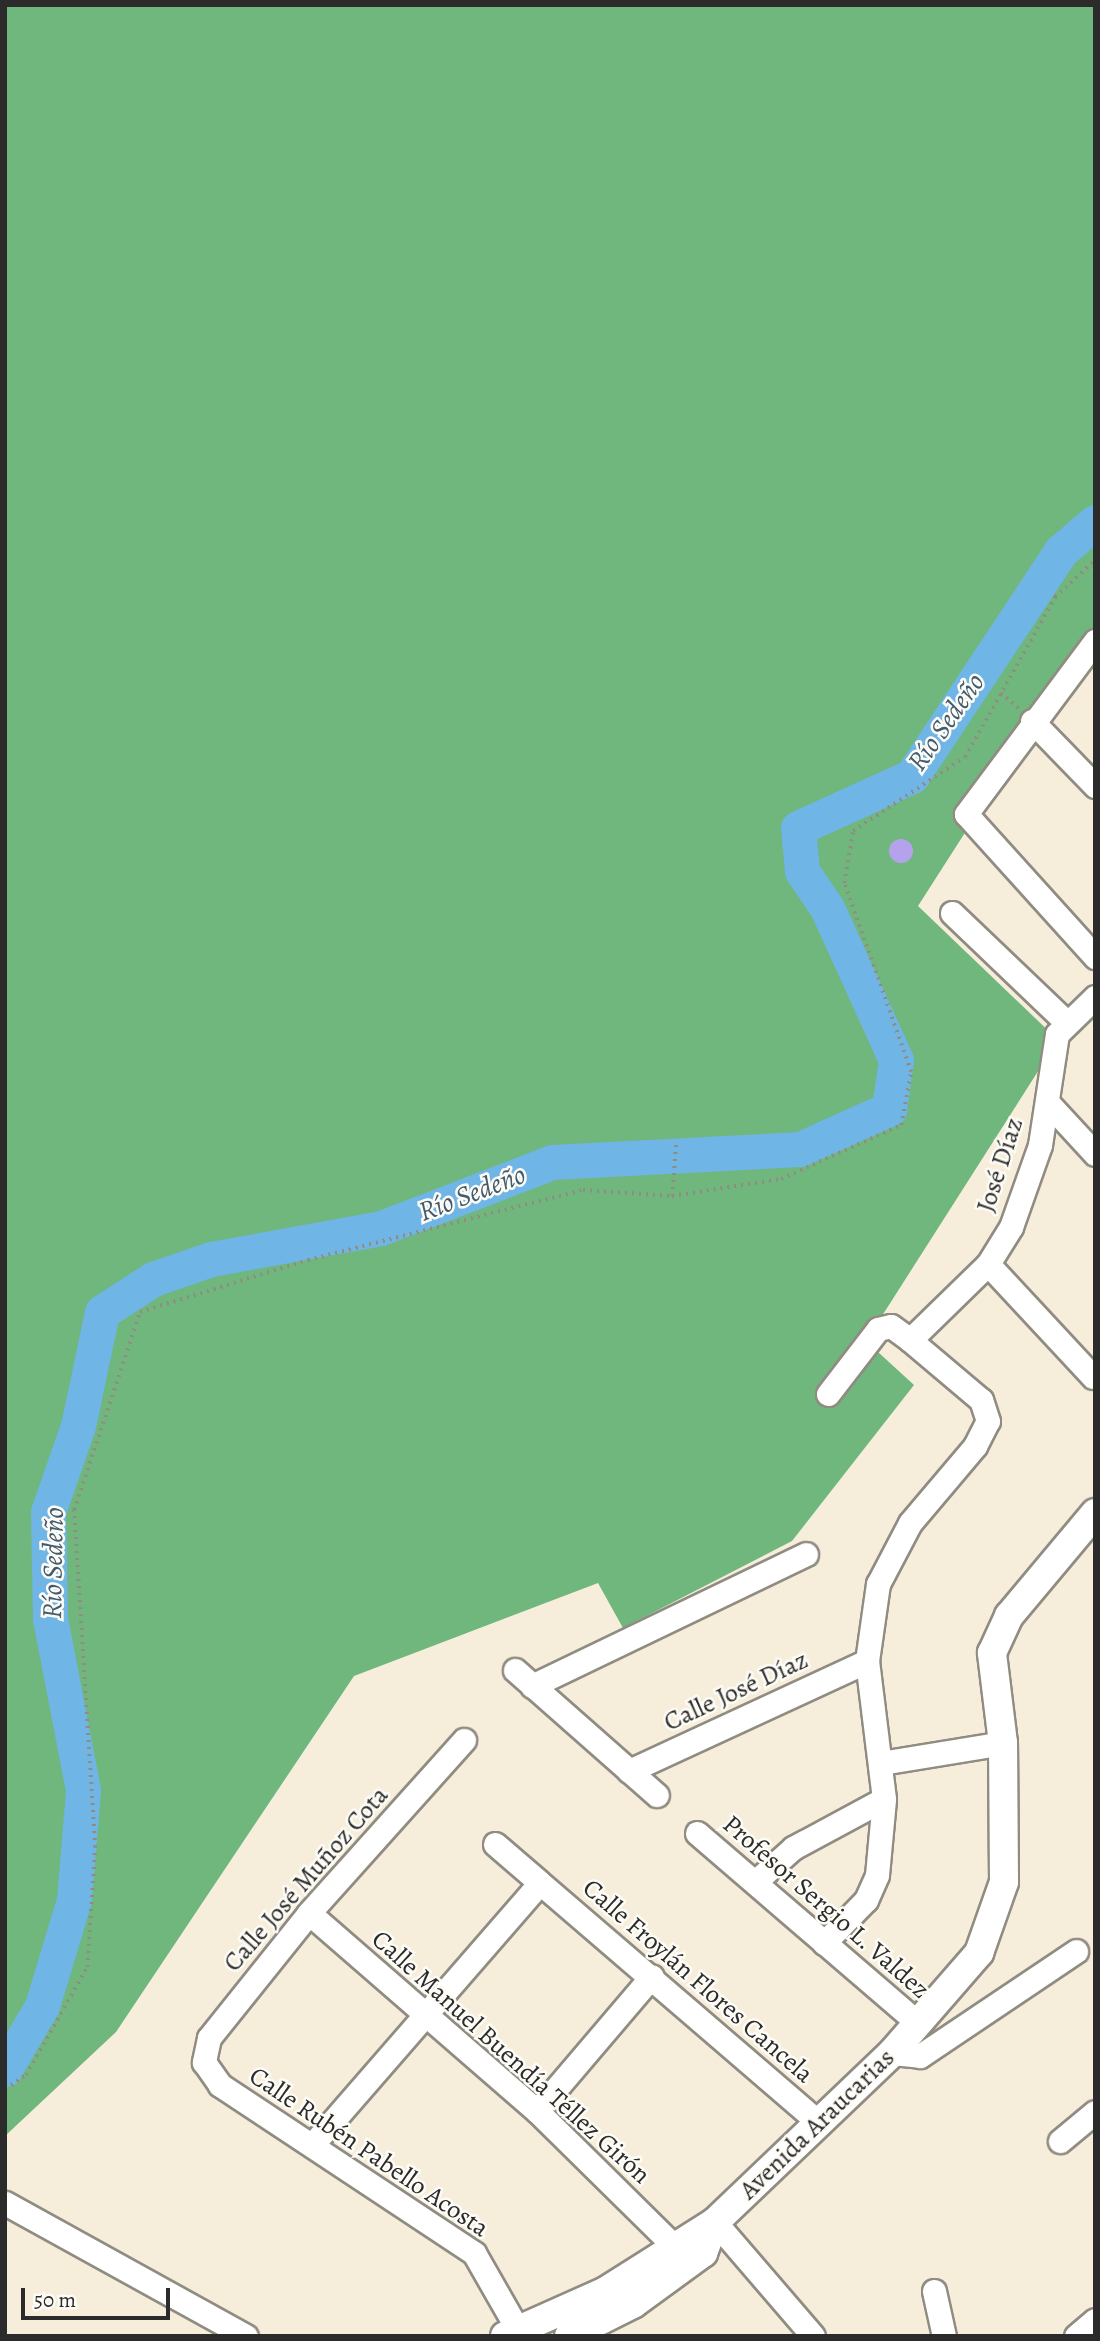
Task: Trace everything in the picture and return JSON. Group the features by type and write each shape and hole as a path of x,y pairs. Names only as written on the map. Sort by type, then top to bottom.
{"street":[{"path":"1095,640 965,814 1095,957"},
{"path":"1032,721 1095,786"},
{"path":"952,913 1066,1022"},
{"name":"José Díaz","path":"910,1340 988,1264 1021,1203 1048,1103 1054,1048 1066,1022 1095,997"},
{"path":"1048,1103 1095,1154"},
{"path":"988,1264 1093,1377"},
{"path":"824,1942 873,1889 884,1799 867,1661 878,1584 892,1552 988,1421 981,1400 891,1325 878,1329 828,1394"},
{"name":"Avenida Araucarias","path":"569,2336 610,2303 673,2245 715,2222 892,2053 979,1953 995,1918 1003,1882 1003,1743 993,1678 997,1635 1095,1513"},
{"path":"532,1686 806,1554"},
{"name":"Calle José Díaz","path":"629,1771 867,1661"},
{"path":"515,1670 657,1795"},
{"name":"Calle José Muñoz Cota","path":"204,2062 209,2038 309,1913 464,1740"},
{"path":"881,1763 1003,1743"},
{"path":"755,1882 793,1848 884,1799"},
{"name":"Profesor Sergio L. Valdez","path":"698,1833 919,2024"},
{"name":"Calle Froylán Flores Cancela","path":"495,1844 652,1976 819,2123"},
{"path":"312,2145 422,2011 540,1883"},
{"name":"Calle Manuel Buendía Téllez Girón","path":"309,1913 537,2111 673,2245"},
{"path":"892,2053 920,2056 1076,1951"},
{"path":"537,2111 652,1976"},
{"name":"Calle Rubén Pabello Acosta","path":"204,2062 220,2085 474,2253 512,2333"},
{"path":"1060,2141 1095,2112"},
{"path":"5,2203 246,2336"},
{"path":"715,2222 813,2336"},
{"name":"Avenida Araucarias","path":"512,2333 610,2303 703,2253 715,2222"},
{"path":"934,2291 944,2336"},
{"path":"1076,2336 1095,2320"}],"path":[{"path":"5,2089 26,2075 87,1967 95,1847 74,1510 140,1312 308,1260 583,1190 672,1196 781,1179 901,1125 911,1072 844,883 853,831 965,757 1055,597 1095,560"},
{"path":"672,1196 676,1143"}],"green space":[{"path":"5,5 1095,5 1095,630 918,906 1058,1040 866,1341 914,1385 792,1541 623,1628 598,1583 354,1676 116,2032 5,2136"}],"building":[{"path":"901,839 912,846 913,851 906,862 901,863 890,856 889,851 896,840"}],"waterway":[{"name":"Río Sedeño","path":"5,2069 42,2006 74,1900 83,1790 50,1619 48,1512 78,1426 102,1312 153,1279 211,1259 381,1228 552,1162 800,1149 889,1109 896,1060 827,908 802,871 798,828 912,776 1061,551 1095,522"}]}
